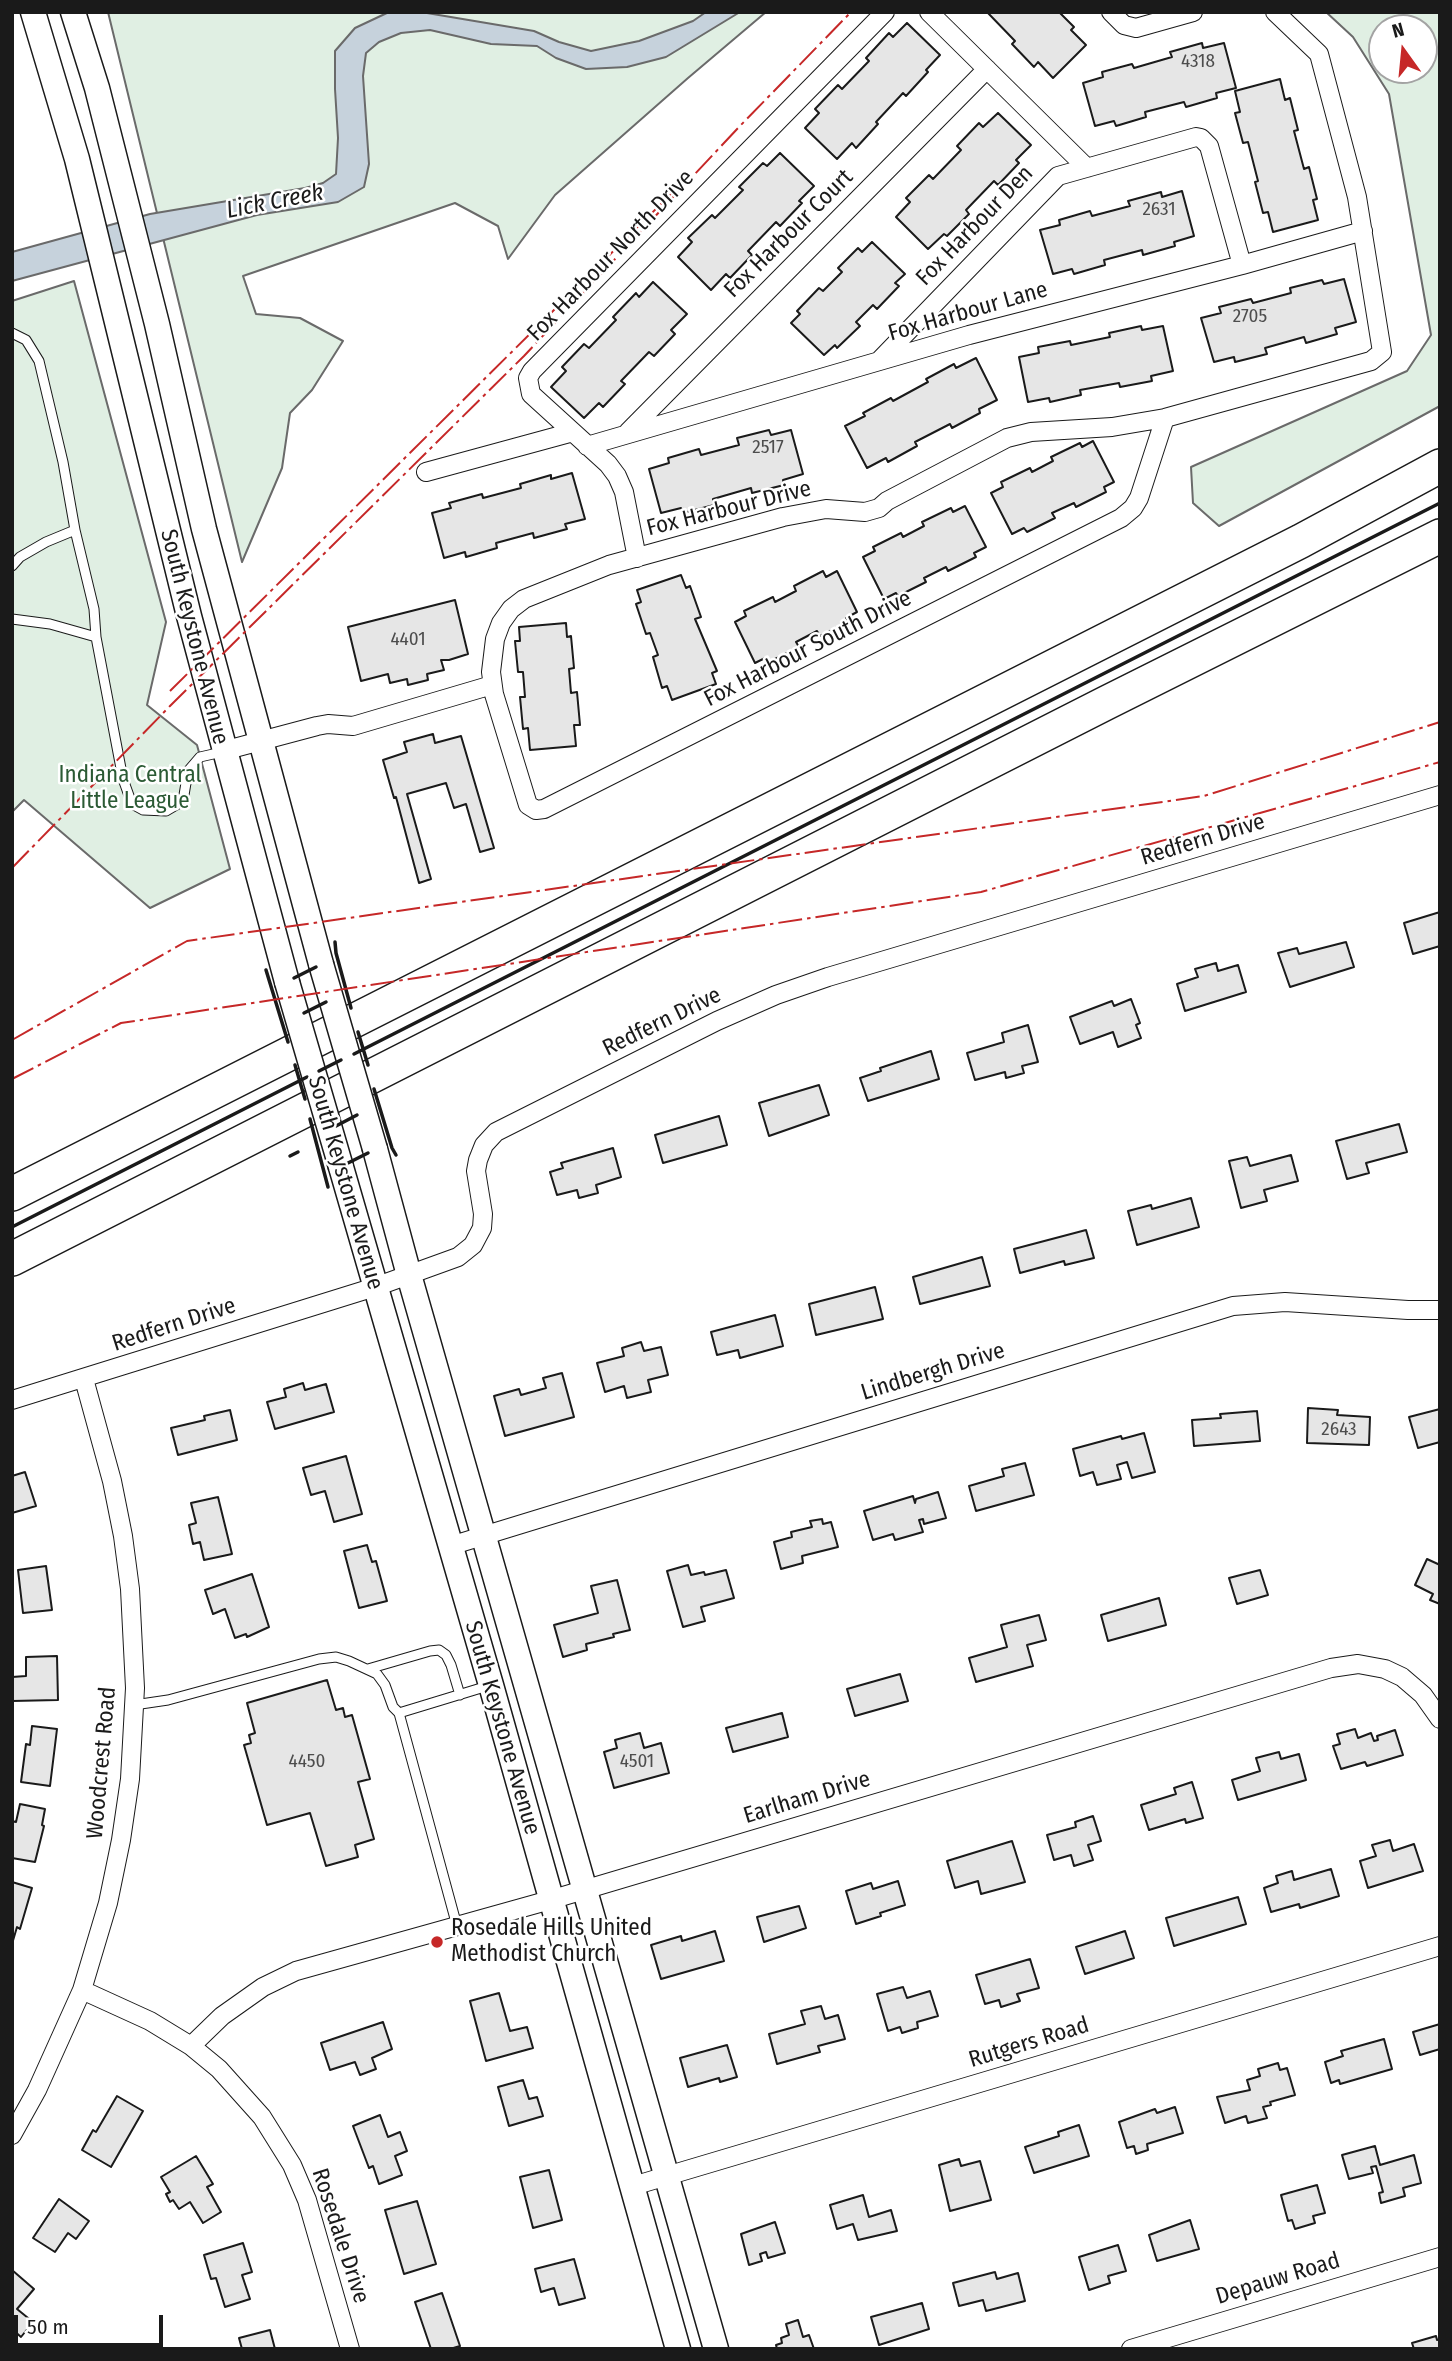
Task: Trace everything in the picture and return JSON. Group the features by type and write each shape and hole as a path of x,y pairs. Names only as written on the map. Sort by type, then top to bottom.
{"highway":[{"path":"12,1195 1301,541 1440,466"},
{"path":"12,1259 1440,536"}],"main road":[{"name":"South Keystone Avenue","path":"33,12 77,159 167,533 223,751 678,2349"},
{"name":"South Keystone Avenue","path":"73,12 83,38 114,150 204,529 321,964 716,2349"}],"street":[{"name":"Fox Harbour North Drive","path":"637,558 621,483 608,464 531,394 528,381 532,371 885,12"},
{"path":"929,12 1087,168"},
{"path":"1111,12 1124,24 1136,28 1193,12"},
{"path":"1275,12 1319,54 1357,197 1363,230"},
{"name":"Fox Harbour Court","path":"625,434 987,69"},
{"name":"Fox Harbour Den","path":"876,363 1058,176 1087,168 1201,138 1209,146 1242,265"},
{"name":"Fox Harbour Lane","path":"587,446 969,335 1242,265 1363,230"},
{"name":"Fox Harbour Drive","path":"492,685 491,660 496,634 511,609 524,599 609,565 783,517 826,509 865,512 879,508 887,501 1007,438 1031,432 1112,427 1165,418 1371,361 1382,352 1363,230"},
{"name":"Fox Harbour South Drive","path":"492,685 526,800 536,810 544,809 1121,518 1133,508 1139,498 1165,418"},
{"path":"426,472 573,432"},
{"path":"223,751 317,726 353,726 492,685"},
{"name":"Redfern Drive","path":"12,1400 375,1287 458,1257 473,1245 482,1228 483,1214 476,1171 484,1145 496,1132 717,1020 776,995 828,977 1440,795"},
{"name":"Lindbergh Drive","path":"450,1546 1233,1307 1285,1302 1440,1310"},
{"name":"Woodcrest Road","path":"12,2135 37,2090 82,1990 108,1903 121,1840 131,1767 134,1652 130,1589 112,1481 84,1379"},
{"name":"Earlham Drive","path":"191,2046 222,2016 253,1994 296,1971 550,1900 1331,1668 1358,1664 1402,1677 1423,1695 1440,1719"},
{"name":"Rutgers Road","path":"633,2186 1440,1946"},
{"name":"Rosedale Drive","path":"82,1990 150,2021 191,2046 219,2069 272,2133 292,2165 307,2200 350,2349"},
{"name":"Depauw Road","path":"1131,2349 1440,2257"}],"lane":[{"path":"12,333 26,340 39,361 94,609 96,637 123,779 132,804 143,810 166,811 183,801 188,772 200,757 223,751"},
{"path":"12,566 20,557 46,542 75,530"},
{"path":"12,619 50,624 96,637"},
{"path":"368,1669 439,1650 451,1665 460,1695"},
{"path":"134,1705 168,1700 319,1659 336,1657 377,1674 385,1685 393,1707 399,1713 457,1926"},
{"path":"399,1713 491,1685"}],"green space":[{"path":"108,12 766,12 555,195 508,259 498,226 455,203 243,276 256,314 300,318 343,341 312,390 290,413 282,468 242,562"},
{"path":"1326,12 1440,12 1440,406 1219,526 1193,503 1191,467 1407,371 1431,335 1389,94 1383,84 1438,84 1438,14 1368,14 1368,61 1353,37"},
{"name":"Indiana Central Little League","path":"74,281 166,622 147,705 197,745 230,869 150,908 24,800 12,812 12,301"}],"water":[{"name":"Lick Creek","path":"389,12 421,12 534,31 559,42 591,51 639,41 693,21 706,12 740,12 666,57 627,67 586,69 556,58 537,46 491,44 430,30 401,33 379,42 366,53 363,76 369,164 364,187 338,202 257,215 12,281 12,252 150,214 305,188 323,183 336,174 338,138 335,51 355,28"}],"building":[{"path":"987,12 1059,12 1074,27 1071,30 1086,45 1053,78 1038,62 1034,67 1012,44 1015,41"},
{"path":"907,23 940,55 906,96 903,93 876,122 878,124 856,148 852,143 837,159 805,128 819,113 815,109 838,85 842,89 869,61 866,58 889,33 893,37"},
{"path":"1202,43 1203,48 1224,43 1236,88 1216,93 1217,98 1186,107 1184,102 1145,112 1146,117 1116,126 1114,121 1095,126 1083,83 1103,77 1102,72 1132,64 1134,68 1172,57 1170,52"},
{"path":"1280,79 1285,100 1290,98 1298,130 1294,131 1304,169 1309,167 1317,199 1313,200 1318,220 1273,232 1268,212 1263,213 1248,142 1243,143 1235,113 1240,112 1235,91"},
{"path":"998,113 1031,145 1016,160 1019,163 998,185 994,181 966,210 969,214 947,236 944,234 928,249 896,217 910,202 906,198 929,175 933,179 961,150 957,146 979,123 983,127"},
{"path":"780,153 814,186 780,226 776,222 748,251 752,255 730,278 726,274 711,290 678,257 692,242 688,238 712,215 715,218 743,190 739,187 763,163 767,166"},
{"path":"1182,191 1194,236 1174,242 1175,246 1143,255 1142,250 1104,260 1105,265 1074,274 1072,269 1053,274 1040,230 1060,225 1059,220 1090,211 1092,216 1130,206 1128,201 1161,192 1162,197"},
{"path":"872,242 905,274 895,283 899,286 877,309 873,305 856,322 860,326 837,348 835,345 824,355 791,323 800,314 797,311 819,288 823,291 842,272 838,268 858,248 862,252"},
{"path":"1344,279 1356,322 1335,328 1337,334 1306,343 1304,337 1265,348 1267,354 1235,362 1234,357 1214,362 1201,318 1221,313 1219,307 1251,299 1253,303 1291,293 1290,288 1322,280 1324,284"},
{"path":"653,282 687,314 671,330 675,334 654,356 649,352 621,381 625,384 603,407 599,403 584,418 551,387 566,371 562,367 584,344 589,348 616,320 613,317 636,293 639,297"},
{"path":"1141,326 1142,330 1163,326 1173,371 1151,376 1152,381 1120,387 1119,383 1080,390 1081,395 1050,402 1049,398 1028,402 1019,357 1039,353 1038,347 1070,341 1071,345 1110,337 1109,333"},
{"path":"976,358 997,400 952,428 950,424 915,442 917,446 888,462 886,458 867,468 845,426 891,398 893,401 928,382 926,379 954,364 956,368"},
{"path":"769,430 771,435 791,430 803,474 783,480 784,485 752,493 751,488 713,499 714,505 683,513 681,508 661,513 649,469 669,463 668,458 699,449 701,455 739,445 737,438"},
{"path":"1093,441 1114,482 1104,487 1106,492 1076,507 1074,503 1052,513 1055,518 1027,532 1024,528 1012,534 991,493 1003,487 1001,482 1030,468 1032,472 1053,461 1051,457 1080,443 1082,447"},
{"path":"572,473 585,519 565,524 567,529 534,538 533,533 496,543 497,548 466,557 465,552 444,558 432,513 451,508 449,503 482,494 483,498 521,488 520,484 551,475 551,479"},
{"path":"965,506 986,547 974,553 976,557 948,571 946,567 924,578 926,582 898,596 896,593 884,599 863,557 875,551 873,547 901,533 903,537 924,526 922,522 951,508 953,512"},
{"path":"823,571 826,577 837,571 857,612 846,618 848,622 820,636 817,631 796,642 799,647 769,662 767,657 755,663 735,622 746,616 744,611 773,597 775,602 796,591 794,586"},
{"path":"681,575 686,588 690,586 701,617 695,619 717,671 712,673 716,684 672,700 667,686 662,688 653,657 658,655 650,633 646,634 636,604 641,602 637,590"},
{"path":"455,600 468,654 441,660 444,670 427,674 428,680 408,685 407,679 390,683 388,674 361,681 348,627"},
{"path":"566,623 567,637 571,636 574,668 569,669 571,693 577,692 580,725 574,725 576,746 530,750 528,728 523,729 520,697 525,697 523,672 518,672 515,641 520,641 519,627"},
{"path":"433,734 435,743 461,736 494,848 480,852 466,804 454,808 446,783 407,794 431,879 419,883 383,760 407,752 404,742"},
{"path":"1440,912 1440,946 1413,954 1404,923"},
{"path":"1346,942 1354,967 1290,987 1278,953 1297,948 1299,954"},
{"path":"1216,963 1218,971 1238,965 1246,992 1185,1011 1177,984 1198,977 1195,969"},
{"path":"1131,999 1140,1023 1136,1025 1141,1038 1118,1047 1113,1032 1080,1044 1070,1017 1112,1001 1114,1006"},
{"path":"1028,1025 1038,1062 1022,1066 1024,1073 1006,1078 1005,1072 975,1080 967,1053 1004,1042 1002,1033"},
{"path":"931,1051 939,1079 868,1101 860,1078 881,1071 880,1068"},
{"path":"819,1085 829,1115 769,1136 759,1103"},
{"path":"719,1116 727,1145 663,1163 655,1135"},
{"path":"1399,1124 1407,1152 1366,1163 1369,1173 1347,1179 1336,1141"},
{"path":"613,1148 621,1177 596,1185 598,1193 579,1198 577,1190 557,1195 550,1172 563,1168 561,1163"},
{"path":"1291,1155 1298,1181 1264,1190 1267,1201 1241,1208 1229,1161 1247,1157 1250,1166"},
{"path":"1191,1198 1199,1227 1137,1245 1128,1211 1151,1205 1152,1209"},
{"path":"1086,1230 1094,1258 1065,1265 1064,1261 1020,1273 1014,1249"},
{"path":"982,1257 990,1286 920,1304 913,1277"},
{"path":"875,1287 883,1319 816,1335 809,1304"},
{"path":"775,1315 783,1346 740,1358 738,1350 717,1355 711,1332"},
{"path":"641,1342 644,1351 661,1347 668,1375 648,1380 651,1392 627,1398 624,1386 605,1392 597,1363 624,1356 622,1348"},
{"path":"562,1373 574,1417 505,1436 494,1396 519,1389 521,1395 546,1388 543,1378"},
{"path":"303,1383 305,1390 326,1384 334,1412 275,1429 267,1402 286,1397 284,1389"},
{"path":"1308,1408 1338,1410 1337,1415 1370,1417 1369,1445 1307,1443"},
{"path":"1440,1409 1440,1442 1418,1448 1409,1417"},
{"path":"230,1410 237,1440 178,1455 171,1428 205,1420 204,1416"},
{"path":"1257,1411 1260,1441 1194,1446 1192,1420 1221,1418 1220,1414"},
{"path":"1144,1433 1155,1472 1132,1478 1127,1462 1117,1465 1121,1479 1097,1485 1093,1472 1080,1476 1073,1449 1121,1436 1122,1439"},
{"path":"346,1456 362,1514 334,1522 325,1491 311,1495 303,1468"},
{"path":"1025,1463 1034,1495 976,1511 969,1486 1004,1476 1002,1469"},
{"path":"25,1472 36,1506 12,1513 12,1476"},
{"path":"938,1492 946,1518 924,1524 923,1519 919,1520 923,1532 895,1540 893,1534 873,1540 864,1511 913,1496 915,1503 916,1499"},
{"path":"218,1497 232,1554 204,1560 200,1542 193,1544 189,1525 196,1523 191,1503"},
{"path":"822,1519 823,1524 831,1522 838,1547 802,1556 803,1563 781,1569 774,1542 792,1537 791,1532 812,1527 810,1521"},
{"path":"367,1545 372,1562 376,1561 387,1601 359,1608 344,1551"},
{"path":"1427,1559 1440,1565 1440,1604 1430,1600 1433,1594 1415,1585"},
{"path":"688,1565 691,1575 726,1570 734,1598 701,1607 705,1621 683,1627 667,1571"},
{"path":"46,1566 52,1610 23,1613 18,1570"},
{"path":"1260,1570 1268,1595 1237,1604 1229,1578"},
{"path":"252,1574 269,1627 247,1637 246,1634 235,1638 225,1609 213,1614 205,1590"},
{"path":"617,1580 630,1630 586,1644 587,1650 563,1657 554,1625 598,1613 591,1586"},
{"path":"1159,1598 1166,1625 1108,1641 1101,1615"},
{"path":"1039,1615 1046,1640 1027,1645 1033,1666 976,1682 969,1658 1007,1647 1001,1625"},
{"path":"57,1656 58,1700 12,1701 12,1677 26,1676 26,1657"},
{"path":"900,1674 908,1701 855,1716 847,1689"},
{"path":"327,1680 336,1710 343,1708 345,1717 352,1715 370,1779 358,1782 374,1839 355,1845 358,1857 326,1866 310,1813 267,1825 244,1745 251,1743 249,1735 255,1733 247,1703"},
{"path":"782,1713 788,1737 733,1752 726,1728"},
{"path":"32,1726 57,1729 50,1786 21,1782 26,1744 30,1745"},
{"path":"1355,1729 1358,1738 1371,1733 1374,1741 1378,1740 1377,1736 1395,1730 1403,1755 1367,1766 1365,1762 1341,1769 1333,1746 1340,1744 1337,1734"},
{"path":"640,1733 644,1748 661,1743 669,1773 614,1788 604,1752 617,1748 615,1740"},
{"path":"1279,1752 1281,1759 1299,1754 1306,1780 1238,1800 1232,1780 1260,1771 1256,1758"},
{"path":"1192,1782 1203,1818 1186,1823 1185,1819 1149,1830 1141,1805 1176,1794 1174,1788"},
{"path":"20,1804 45,1809 44,1826 35,1862 12,1858 12,1821 16,1822"},
{"path":"1093,1816 1101,1841 1088,1845 1093,1860 1074,1866 1071,1855 1054,1860 1047,1835 1076,1827 1075,1822"},
{"path":"1390,1840 1393,1851 1414,1844 1423,1871 1368,1888 1360,1861 1376,1856 1372,1845"},
{"path":"1012,1841 1025,1882 981,1894 978,1881 955,1888 947,1861"},
{"path":"1331,1869 1339,1896 1300,1908 1299,1904 1271,1912 1264,1888 1278,1883 1276,1876 1292,1871 1294,1880"},
{"path":"898,1881 905,1905 856,1924 846,1891 871,1883 873,1889"},
{"path":"12,1882 32,1888 20,1929 17,1927 12,1944"},
{"path":"1238,1897 1246,1924 1174,1946 1166,1918"},
{"path":"799,1906 806,1928 764,1942 757,1917"},
{"path":"715,1931 724,1961 661,1979 651,1945 681,1936 682,1941"},
{"path":"1125,1931 1134,1958 1085,1974 1076,1947"},
{"path":"1030,1959 1039,1988 1017,1994 1020,2001 1001,2007 999,2000 985,2004 976,1975"},
{"path":"903,1987 907,1998 930,1991 938,2016 917,2022 918,2028 902,2033 900,2027 888,2031 877,1994"},
{"path":"499,1993 510,2031 527,2027 533,2048 486,2061 470,2001"},
{"path":"821,2006 825,2019 838,2015 845,2039 818,2046 820,2052 777,2064 769,2034 805,2024 801,2011"},
{"path":"383,2022 392,2049 372,2058 376,2069 360,2075 355,2062 330,2070 321,2043"},
{"path":"1440,2024 1440,2049 1420,2055 1413,2032"},
{"path":"1384,2039 1392,2069 1340,2084 1339,2080 1331,2083 1325,2062 1343,2056 1341,2051"},
{"path":"727,2045 737,2077 720,2082 719,2078 688,2087 680,2058"},
{"path":"1278,2063 1280,2070 1287,2068 1295,2095 1270,2102 1271,2105 1263,2107 1267,2118 1248,2123 1246,2116 1225,2123 1217,2097 1250,2090 1247,2080 1260,2076 1258,2069"},
{"path":"523,2080 529,2099 537,2097 543,2116 509,2126 498,2087"},
{"path":"117,2096 143,2111 111,2167 82,2150"},
{"path":"1175,2107 1183,2133 1147,2144 1148,2150 1136,2154 1134,2146 1127,2148 1119,2122 1155,2109 1157,2113"},
{"path":"380,2115 388,2137 400,2132 407,2151 395,2156 402,2175 379,2184 373,2166 369,2168 353,2126"},
{"path":"1079,2125 1089,2156 1034,2173 1025,2147 1059,2136 1058,2132"},
{"path":"1375,2146 1380,2165 1414,2155 1421,2183 1403,2188 1405,2196 1381,2203 1379,2193 1383,2192 1376,2166 1371,2167 1373,2173 1349,2179 1342,2155"},
{"path":"196,2156 213,2184 207,2187 221,2212 203,2223 190,2202 179,2209 173,2200 170,2202 166,2194 170,2192 161,2177"},
{"path":"959,2159 961,2166 980,2161 991,2200 950,2211 939,2165"},
{"path":"549,2170 562,2220 533,2228 520,2177"},
{"path":"1317,2185 1325,2213 1313,2216 1315,2223 1295,2229 1292,2220 1288,2221 1281,2195"},
{"path":"863,2195 869,2217 891,2210 897,2231 858,2240 853,2224 837,2229 830,2205"},
{"path":"59,2199 89,2221 76,2239 68,2233 55,2252 33,2238"},
{"path":"417,2201 436,2264 404,2274 385,2210"},
{"path":"1190,2220 1199,2249 1157,2261 1149,2235"},
{"path":"775,2222 785,2253 768,2258 766,2252 760,2254 762,2261 749,2265 741,2234"},
{"path":"243,2243 252,2272 242,2275 250,2299 225,2307 216,2278 211,2279 204,2255"},
{"path":"1118,2245 1126,2271 1108,2276 1110,2283 1089,2290 1079,2257"},
{"path":"574,2259 585,2298 559,2305 554,2288 541,2292 535,2269"},
{"path":"12,2270 34,2289 17,2309 33,2322 21,2337 12,2329"},
{"path":"995,2272 997,2279 1018,2273 1025,2301 986,2311 983,2300 959,2306 953,2283"},
{"path":"442,2293 460,2346 431,2349 415,2302"},
{"path":"922,2303 929,2329 879,2345 871,2317"},
{"path":"798,2320 803,2337 809,2335 814,2349 777,2349 776,2345 782,2343 781,2338 789,2335 786,2324"},
{"path":"270,2330 275,2349 242,2349 239,2338"},
{"path":"1436,2336 1437,2340 1440,2339 1440,2349 1414,2349 1412,2343"}],"wall":[{"path":"354,1054 1440,503"},
{"path":"335,942 351,1008"},
{"path":"294,978 316,967"},
{"path":"266,970 288,1042"},
{"path":"304,1013 326,1002"},
{"path":"358,1032 368,1065"},
{"path":"319,1071 341,1060"},
{"path":"295,1065 305,1099"},
{"path":"12,1227 307,1077"},
{"path":"374,1089 396,1155"},
{"path":"336,1126 357,1115"},
{"path":"310,1119 328,1187"},
{"path":"290,1156 298,1152"},
{"path":"346,1164 368,1153"}],"power":[{"path":"12,868 170,706 524,356 851,12"},
{"path":"170,691 680,185"},
{"path":"12,1040 187,941 1204,796 1440,722"},
{"path":"12,1079 121,1023 981,892 1440,762"}],"place":[{"name":"Rosedale Hills United Methodist Church","path":"437,1942"}]}
